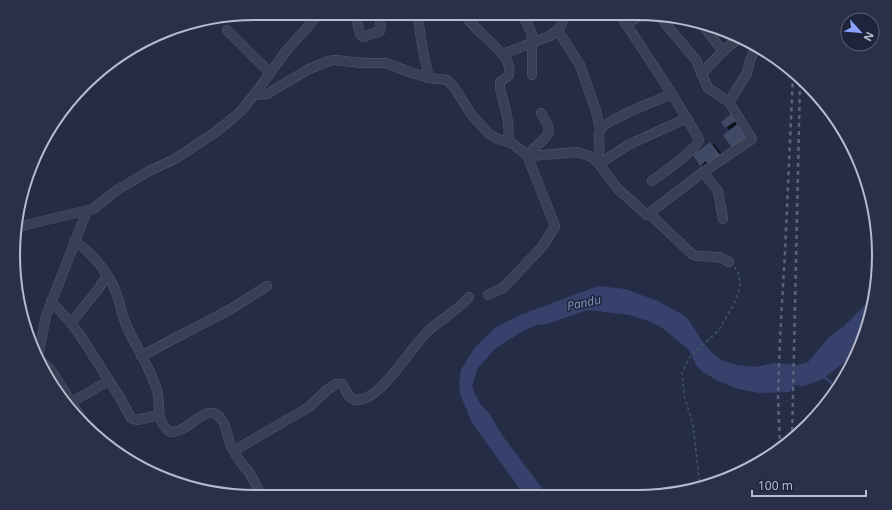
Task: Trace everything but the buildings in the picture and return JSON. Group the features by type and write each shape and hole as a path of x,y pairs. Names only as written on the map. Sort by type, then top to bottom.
{"street":[{"path":"22,226 87,211 98,206 108,196 129,182 174,159 217,131 234,118 254,95 287,50 314,20"},
{"path":"356,20 360,34 363,37 380,31 381,25 379,20"},
{"path":"418,20 429,78"},
{"path":"469,20 479,32 503,54 506,59 509,73 508,76 502,80 500,88 509,122 510,131 508,142"},
{"path":"526,20 531,31 532,75"},
{"path":"503,54 550,36 558,31 563,20"},
{"path":"623,20 672,94 699,140 698,144 687,154 652,181"},
{"path":"626,24 633,20"},
{"path":"647,215 703,172 752,139 729,102 710,90 706,85 696,60 664,22"},
{"path":"227,30 270,73"},
{"path":"706,30 723,51"},
{"path":"558,31 580,65 596,111 600,129 600,149 597,162"},
{"path":"701,74 723,51 735,41"},
{"path":"729,102 747,74 754,51"},
{"path":"254,95 267,94 290,78 309,69 335,60 362,63 386,63 412,73 429,78 442,78 450,82 471,114 484,129 498,139 516,146 527,155 555,226 542,247 503,288 488,295"},
{"path":"600,129 618,118 672,94"},
{"path":"527,155 545,138 549,132 548,126 541,113"},
{"path":"597,162 628,145 687,118"},
{"path":"527,155 536,156 577,152 584,153 597,162 618,189 647,215 652,216 692,254 697,256 719,257 729,262"},
{"path":"703,172 718,191 723,219"},
{"path":"40,348 46,316 87,211"},
{"path":"74,241 84,248 113,284 126,325 157,392 160,420 165,428 170,432 180,431 208,412 215,413 225,426 231,447 249,472 259,490"},
{"path":"71,322 99,288 107,275"},
{"path":"141,356 231,309 267,286"},
{"path":"233,450 237,450 309,407 336,384 342,384 350,398 354,400 360,400 368,396 387,382 426,333 437,322 464,304 469,297"},
{"path":"52,302 71,322 119,396 131,418 137,420 159,415"},
{"path":"49,368 55,379"},
{"path":"70,399 108,380"}],"path":[{"path":"699,482 693,425 684,395 682,377 683,368 689,358 719,330 739,293 739,274 734,265 729,262"}],"water":[{"name":"Pandu","path":"598,286 625,289 658,301 680,313 688,319 704,344 713,354 722,360 737,365 755,367 774,363 797,365 808,362 830,336 843,327 866,304 860,331 850,356 844,363 821,380 804,386 795,385 790,392 759,393 738,389 718,381 703,372 696,365 689,350 661,327 629,315 588,310 547,324 537,325 523,331 496,348 478,368 472,386 481,405 489,413 502,435 543,490 521,490 472,423 460,394 459,383 461,370 475,347 496,327 520,315"}],"waterway":[{"path":"824,377 833,385"}],"railway":[{"path":"780,441 778,396 780,339 793,79"},
{"path":"792,432 800,86"}]}
